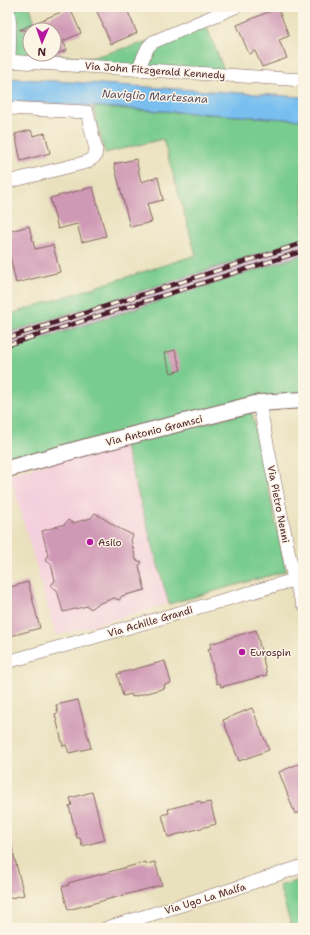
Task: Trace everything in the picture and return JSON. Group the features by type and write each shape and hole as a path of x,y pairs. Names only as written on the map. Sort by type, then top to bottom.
{"street":[{"path":"8,7 10,26 8,61"},
{"path":"138,69 148,47 153,42 235,7"},
{"name":"Via John Fitzgerald Kennedy","path":"8,61 303,80"},
{"path":"7,108 87,112 96,150 95,156 87,162 7,182"},
{"name":"Via Antonio Gramsci","path":"7,469 259,403 303,400"},
{"name":"Via Pietro Nenni","path":"259,403 294,580 303,604"},
{"name":"Via Achille Grandi","path":"7,662 294,580"},
{"name":"Via Ugo La Malfa","path":"107,928 303,866"}],"shaded area":[{"path":"303,240 303,255 7,350 7,333"},
{"name":"Asilo","path":"123,442 168,604 56,636 10,474"}],"green space":[{"path":"7,7 30,7 35,22 22,22 22,62 62,62 62,55 90,58 153,41 204,20 227,78 7,63"},
{"path":"93,107 303,120 303,240 7,333 7,315 196,255 163,139 105,153"},
{"path":"303,255 303,394 7,465 7,350"},
{"path":"245,413 252,413 286,571 169,604 124,443"},
{"path":"303,879 303,928 292,928 279,886"}],"water":[{"name":"Naviglio Martesana","path":"7,78 303,97 303,120 7,101"}],"building":[{"path":"95,7 126,7 137,33 111,44"},
{"path":"70,8 81,33 63,41 67,50 62,52 62,22 38,22"},
{"path":"278,8 289,36 279,40 287,58 262,67 255,51 249,54 237,25"},
{"path":"31,130 33,136 45,133 50,153 21,161 15,134"},
{"path":"136,159 141,182 158,177 163,200 147,204 152,222 130,227 114,164"},
{"path":"93,187 106,236 82,242 77,224 58,229 50,198"},
{"path":"29,226 35,249 53,245 60,272 16,283 7,243 7,232"},
{"path":"175,350 181,370 171,373 164,353"},
{"name":"Asilo","path":"95,513 120,529 133,535 131,540 136,560 142,562 139,566 145,590 122,596 119,600 114,598 95,605 91,609 87,606 63,612 57,590 51,586 55,580 51,564 45,560 48,554 42,531 65,524 68,520 73,523 91,518"},
{"path":"28,582 40,628 7,637 7,588"},
{"path":"256,630 267,675 221,687 220,683 217,684 208,649 211,648 210,644"},
{"path":"165,661 171,683 164,685 165,688 132,697 131,694 123,696 117,674"},
{"path":"78,700 91,748 69,753 66,745 63,746 55,714 58,713 56,705"},
{"path":"252,708 269,750 239,761 223,720"},
{"path":"303,762 303,811 295,814 279,772"},
{"path":"92,792 105,840 82,846 80,838 77,838 69,806 72,805 70,798"},
{"path":"200,801 201,804 210,802 216,824 168,837 162,815 169,813 168,809"},
{"path":"7,844 11,844 24,895 7,899"},
{"path":"146,862 146,864 155,862 162,885 68,910 62,887 69,885 68,883"}],"railway":[{"path":"7,338 303,243"},
{"path":"7,345 303,251"}],"place":[{"name":"Asilo","path":"90,542"},
{"name":"Eurospin","path":"242,652"}]}
